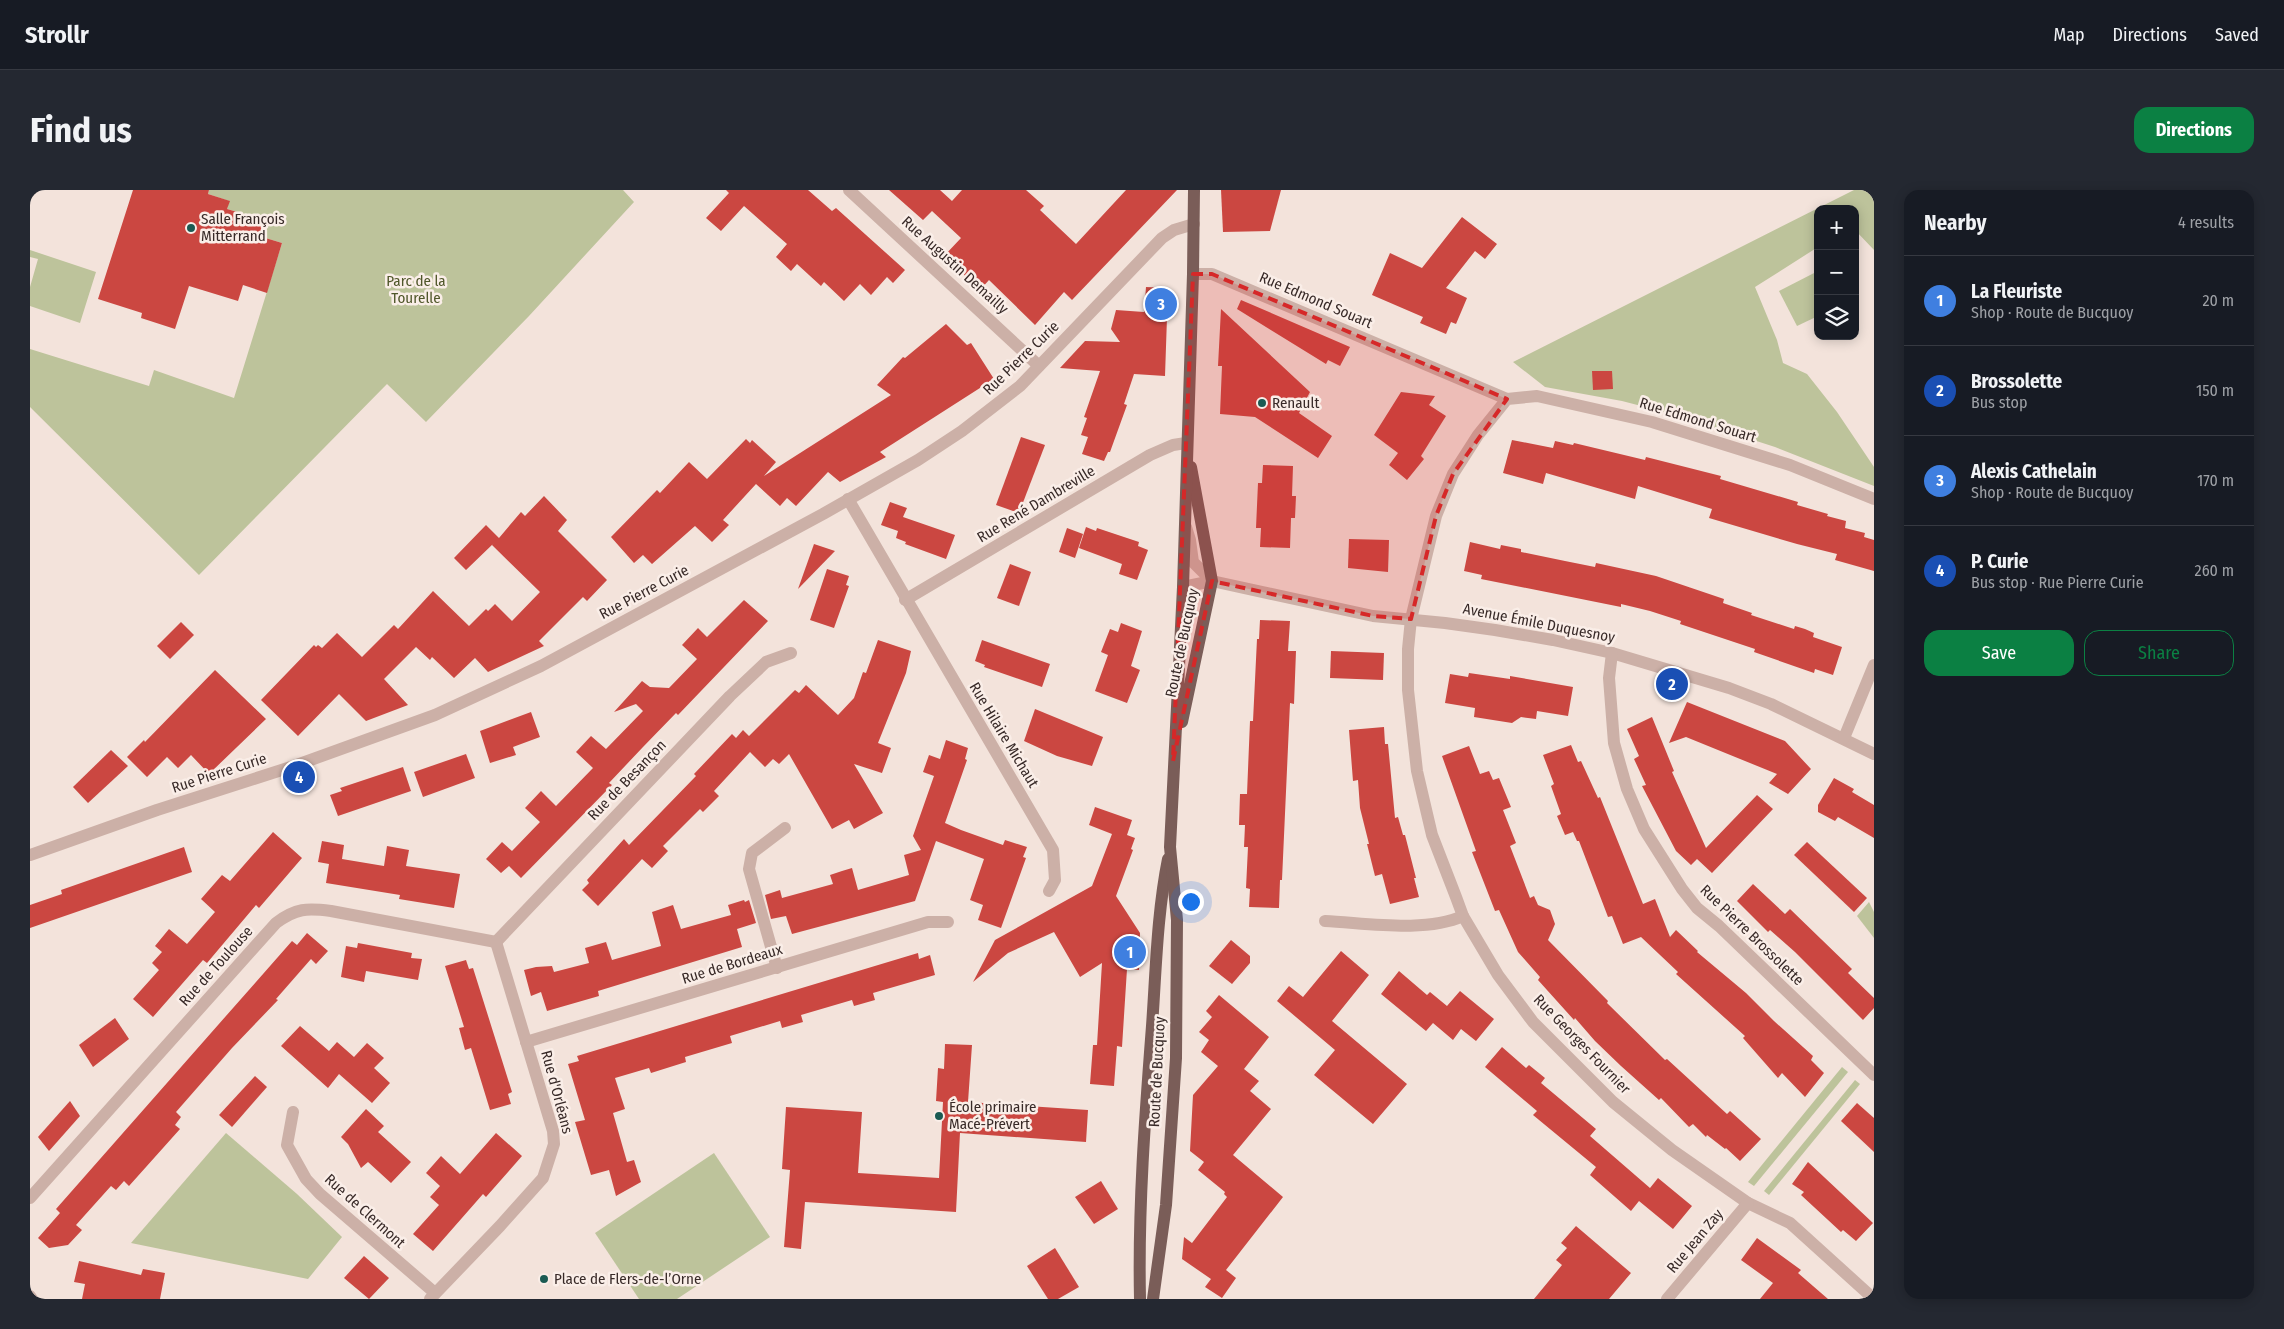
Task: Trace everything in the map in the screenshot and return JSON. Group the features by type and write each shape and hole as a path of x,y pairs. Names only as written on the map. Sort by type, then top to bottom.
{"main road":[{"name":"Route de Bucquoy","path":"1153,1299 1166,1205 1176,1058 1177,928 1170,847 1183,587 1194,190"},
{"name":"Route de Bucquoy","path":"1173,761 1212,581 1186,443"},
{"name":"Route de Bucquoy","path":"1140,1299 1139,1235 1159,916 1170,847"}],"street":[{"name":"Rue Augustin Demailly","path":"849,190 1039,366"},
{"name":"Rue Pierre Curie","path":"30,855 157,810 278,771 435,715 541,666 918,460 962,431 1007,397 1162,238 1174,230 1194,224"},
{"name":"Rue Edmond Souart","path":"1193,274 1212,274 1507,399 1537,396 1660,424 1790,465 1874,499"},
{"path":"1411,619 1436,516 1453,474 1478,435 1507,399"},
{"name":"Rue René Dambreville","path":"905,600 1150,455 1173,445 1186,443"},
{"name":"Rue Hilaire Michaut","path":"848,499 905,600 1053,850 1055,880 1049,891"},
{"path":"1185,524 1190,540 1193,562 1212,581"},
{"path":"1183,587 1212,581"},
{"name":"Avenue Émile Duquesnoy","path":"1212,581 1373,616 1411,619 1534,636 1612,653 1729,688 1771,704 1874,754"},
{"name":"Rue Georges Fournier","path":"1411,619 1408,649 1408,690 1416,771 1432,835 1463,916 1498,975 1533,1022 1613,1102 1672,1150 1748,1204 1790,1223 1874,1299"},
{"name":"Rue de Besançon","path":"496,942 730,696 766,662 791,653"},
{"name":"Rue Pierre Brossolette","path":"1612,653 1609,678 1614,743 1626,789 1644,829 1667,866 1697,908 1719,926 1874,1075"},
{"path":"1844,738 1874,665"},
{"path":"776,968 749,869 752,853 785,828"},
{"name":"Rue de Toulouse","path":"30,1198 276,923 289,913 304,909 331,911 496,942"},
{"path":"1325,921 1421,925 1448,922 1463,916"},
{"name":"Rue de Bordeaux","path":"526,1042 928,922 948,922"},
{"name":"Rue d'Orléans","path":"433,1296 543,1178 554,1144 553,1131 496,942"},
{"name":"Rue de Clermont","path":"293,1112 287,1145 306,1179 320,1194 433,1296"},
{"name":"Rue Jean Zay","path":"1667,1299 1748,1204"}],"highlighted area":[{"path":"1193,274 1212,274 1507,399 1453,474 1436,516 1411,619 1373,616 1212,581 1173,761"}],"green space":[{"name":"Parc de la Tourelle","path":"209,190 623,190 634,202 529,316 426,422 387,384 199,575 30,407 30,349 149,386 154,370 234,398 282,243 259,236 264,220 227,209 229,201 208,194"},
{"path":"1854,190 1874,190 1874,250 1859,234 1859,205 1824,205"},
{"path":"1814,210 1814,250 1755,287 1777,340 1783,363 1807,374 1837,412 1874,467 1874,486 1775,447 1676,415 1622,401 1545,387 1513,362"},
{"path":"30,250 96,272 80,323 30,306 30,287 38,259 30,257"},
{"path":"1814,273 1814,318 1797,326 1779,291"},
{"path":"1869,902 1874,912 1874,938 1857,916"},
{"path":"1842,1067 1848,1072 1754,1186 1748,1182"},
{"path":"1855,1080 1860,1084 1769,1195 1764,1191"},
{"path":"226,1133 297,1194 342,1237 308,1279 131,1243"},
{"path":"714,1153 770,1237 677,1299 639,1299 595,1233"}],"building":[{"path":"133,190 209,190 208,194 230,201 227,209 264,220 259,236 282,243 267,293 243,285 238,301 189,286 175,329 141,318 142,313 98,299"},
{"path":"726,190 808,190 832,211 836,208 905,270 893,283 887,277 871,295 860,284 844,301 824,282 821,286 797,264 791,271 776,257 787,244 744,206 721,231 706,218 729,193"},
{"path":"889,190 940,190 952,201 962,190 1026,190 1044,206 1040,210 1076,244 1126,190 1177,190 1072,300 1064,292 1035,325 989,280 980,290 944,256 961,238 932,211 923,220"},
{"path":"1221,190 1281,190 1270,231 1223,232"},
{"path":"1462,217 1497,244 1485,259 1475,251 1446,288 1467,298 1456,324 1451,322 1446,334 1420,323 1423,317 1372,295 1390,253 1422,268"},
{"path":"1146,287 1168,288 1165,376 1134,374 1124,404 1127,405 1110,452 1108,452 1104,461 1082,454 1088,437 1081,435 1087,418 1084,417 1100,371 1060,368 1085,341 1120,342 1111,329 1116,310 1144,312"},
{"path":"1241,300 1350,347 1340,366 1328,360 1326,364 1237,309"},
{"name":"Renault","path":"1221,309 1310,392 1299,413 1332,436 1318,458 1255,417 1220,414 1222,366 1218,366"},
{"path":"946,324 967,345 971,343 994,379 880,452 886,457 840,482 828,472 796,506 787,498 780,506 756,484 723,520 729,525 712,542 695,526 652,564 643,555 634,563 611,537 657,490 660,493 689,462 707,479 746,439 750,443 752,440 776,462 764,476 891,395 877,385 903,357 905,358"},
{"path":"1592,371 1612,371 1613,389 1593,390"},
{"path":"1401,392 1435,396 1429,405 1446,416 1421,456 1424,459 1407,480 1389,465 1398,453 1374,435"},
{"path":"1021,437 1045,445 1019,513 996,505"},
{"path":"1512,440 1553,448 1555,441 1573,445 1574,443 1645,460 1646,457 1721,476 1720,479 1798,502 1797,505 1846,521 1845,528 1865,533 1864,537 1874,540 1874,571 1835,560 1837,554 1709,518 1712,509 1638,486 1635,499 1546,473 1543,484 1503,473"},
{"path":"1263,465 1293,466 1292,496 1296,496 1295,518 1291,518 1290,548 1260,547 1261,528 1256,528 1258,483 1262,483"},
{"path":"544,496 567,520 558,531 607,580 587,601 583,597 539,641 544,646 488,672 475,658 454,678 432,657 430,660 416,647 384,679 408,705 366,721 339,694 298,736 261,700 314,645 322,648 337,633 362,657 394,625 398,629 433,591 469,626 486,609 488,611 495,604 512,621 540,592 492,545 494,543 466,570 454,558 486,525 499,538 521,512 525,516"},
{"path":"890,502 907,508 903,517 955,535 946,559 905,544 906,542 896,538 898,531 881,525"},
{"path":"1086,527 1096,531 1097,528 1139,542 1138,546 1148,550 1137,580 1119,574 1122,564 1079,548"},
{"path":"1067,528 1083,534 1075,558 1059,552"},
{"path":"1349,539 1389,540 1388,572 1348,568"},
{"path":"1470,542 1500,549 1501,545 1521,549 1521,552 1595,567 1596,563 1656,576 1724,599 1723,603 1752,613 1751,615 1794,629 1795,626 1805,629 1814,633 1813,637 1842,647 1833,675 1815,669 1814,673 1754,652 1755,649 1680,624 1681,621 1650,611 1481,579 1482,575 1464,571"},
{"path":"814,544 835,551 798,589"},
{"path":"1010,564 1031,572 1019,606 997,598"},
{"path":"827,569 849,576 846,585 849,586 834,628 810,620"},
{"path":"744,600 768,621 678,715 676,713 643,747 609,783 612,785 521,878 509,866 501,873 486,859 502,842 512,851 540,822 525,808 541,791 556,806 593,768 576,752 591,736 606,749 643,711 636,704 614,712 642,681 650,687 669,688 697,659 682,645 698,628 707,637"},
{"path":"1260,620 1290,621 1288,651 1296,651 1294,704 1290,703 1279,908 1249,907 1250,889 1246,888 1248,847 1244,847 1245,825 1239,825 1240,794 1247,794 1250,721 1253,721 1257,639 1259,639"},
{"path":"181,622 194,635 170,659 157,646"},
{"path":"1121,623 1142,631 1131,666 1140,670 1127,703 1095,691 1108,655 1101,652 1110,629 1118,632"},
{"path":"878,640 911,651 906,673 878,743 891,748 882,773 854,764 883,813 854,829 849,820 832,829 789,754 779,764 773,759 765,767 750,752 714,791 719,796 703,812 700,809 663,846 668,851 652,868 642,859 598,906 582,890 589,883 587,880 624,839 629,845 696,776 694,774 732,734 736,738 743,730 749,736 795,690 799,693 806,685 838,715 854,698 863,672 866,673"},
{"path":"982,640 1050,664 1042,687 984,667 985,665 975,661"},
{"path":"1331,651 1384,653 1383,680 1330,678"},
{"path":"215,670 266,719 209,774 191,755 178,768 167,757 147,777 127,757 144,740 145,742"},
{"path":"1469,673 1510,679 1510,676 1573,687 1568,716 1537,711 1536,719 1521,717 1512,723 1474,717 1475,708 1445,703 1450,674 1468,677"},
{"path":"1687,702 1785,741 1811,769 1788,794 1769,783 1777,774 1686,737 1669,743"},
{"path":"1035,709 1103,737 1092,766 1057,756 1024,741"},
{"path":"531,712 540,737 513,747 516,755 490,763 480,731"},
{"path":"1652,717 1674,771 1672,772 1706,848 1757,795 1773,809 1712,873 1697,859 1691,865 1676,851 1642,786 1646,785 1634,759 1639,756 1627,729"},
{"path":"1384,727 1385,744 1388,744 1395,818 1398,817 1403,835 1405,835 1419,897 1390,904 1382,874 1375,876 1367,844 1369,844 1360,808 1358,780 1353,781 1349,730"},
{"path":"946,740 968,748 965,759 967,760 945,823 1003,845 1005,840 1027,847 1023,857 1026,858 1001,928 978,920 983,905 970,900 984,859 936,841 915,901 792,934 786,916 771,919 765,895 780,890 782,898 833,884 830,875 852,868 858,890 909,875 904,855 921,850 913,836 934,776 923,772 929,755 940,759"},
{"path":"1571,745 1578,762 1581,761 1598,798 1600,797 1643,904 1655,899 1670,937 1676,930 1697,952 1746,993 1813,1056 1811,1060 1824,1073 1805,1097 1782,1073 1778,1078 1743,1038 1745,1036 1676,974 1678,972 1641,937 1623,944 1612,916 1608,917 1579,841 1577,841 1573,832 1565,835 1557,816 1561,814 1551,786 1554,784 1543,755"},
{"path":"1469,746 1480,774 1489,771 1493,780 1499,778 1511,807 1503,810 1516,843 1510,846 1530,898 1534,896 1538,905 1550,910 1555,924 1548,940 1608,1001 1607,1003 1665,1060 1667,1059 1727,1114 1730,1111 1761,1139 1740,1161 1726,1148 1707,1135 1706,1137 1693,1124 1689,1127 1661,1098 1659,1100 1621,1066 1575,1018 1574,1020 1538,980 1540,977 1518,952 1499,910 1495,911 1472,852 1476,851 1442,756"},
{"path":"111,750 128,766 88,803 73,787"},
{"path":"466,754 475,778 423,797 414,772"},
{"path":"403,767 411,791 338,816 330,795 342,791 340,788"},
{"path":"1834,778 1854,789 1852,792 1874,805 1874,838 1838,817 1835,821 1818,812 1818,805"},
{"path":"1095,807 1132,820 1127,835 1135,838 1131,849 1133,850 1116,896 1140,933 1139,970 1127,969 1122,1047 1117,1046 1114,1086 1090,1084 1093,1045 1097,1045 1102,963 1080,977 1054,932 1008,953 973,982 995,940 1092,886 1112,834 1089,825"},
{"path":"273,832 302,858 259,908 256,905 207,963 203,960 153,1017 133,999 159,970 152,963 162,952 155,946 169,929 187,944 215,912 201,899 222,875 230,881"},
{"path":"322,841 344,845 342,859 384,866 387,846 409,850 406,866 460,874 454,908 399,899 400,895 326,883 329,864 318,862"},
{"path":"1807,842 1867,898 1854,912 1794,855"},
{"path":"184,847 192,872 30,928 30,905 62,894 61,890"},
{"path":"1753,884 1785,914 1790,909 1852,969 1848,973 1874,998 1874,1008 1863,1020 1795,952 1770,930 1768,932 1737,901"},
{"path":"744,900 745,902 749,900 756,923 737,929 742,947 598,991 599,996 547,1011 541,992 531,996 524,970 552,966 554,972 589,963 585,948 606,942 612,960 661,946 652,912 673,905 681,929 731,915 728,905"},
{"path":"307,933 328,951 316,964 311,959 276,999 278,1000 232,1048 176,1112 181,1117 175,1125 180,1129 129,1186 124,1181 116,1190 111,1186 76,1225 82,1230 68,1245 49,1248 38,1238 60,1213 56,1209 292,941 297,945"},
{"path":"1231,940 1250,956 1250,963 1232,984 1209,966"},
{"path":"358,943 412,953 411,958 422,959 418,980 366,971 364,982 341,977 346,946 357,948"},
{"path":"1341,951 1369,975 1332,1021 1407,1084 1373,1124 1314,1075 1335,1050 1277,1001 1289,986 1303,997"},
{"path":"918,953 919,959 930,955 935,975 873,993 875,1000 854,1006 852,1000 801,1015 803,1022 782,1028 780,1021 730,1036 732,1043 685,1057 686,1062 651,1073 649,1068 615,1078 625,1109 613,1113 627,1162 634,1160 641,1182 616,1196 609,1170 591,1175 575,1122 585,1120 568,1064 579,1061 577,1056"},
{"path":"466,960 469,969 473,968 512,1092 508,1094 511,1104 490,1110 471,1048 465,1050 459,1028 464,1027 445,966"},
{"path":"1399,971 1427,995 1430,992 1447,1006 1460,991 1494,1019 1476,1041 1461,1029 1453,1040 1433,1023 1426,1031 1381,994"},
{"path":"1219,995 1269,1037 1244,1069 1259,1081 1250,1091 1271,1109 1233,1155 1283,1197 1226,1270 1236,1278 1222,1298 1205,1287 1211,1279 1182,1259 1184,1237 1192,1243 1227,1197 1224,1194 1225,1192 1198,1170 1204,1162 1190,1151 1193,1095 1218,1066 1201,1052 1209,1040 1199,1032 1212,1017 1206,1011"},
{"path":"115,1018 129,1039 93,1067 79,1045"},
{"path":"300,1026 329,1051 337,1042 354,1057 367,1043 384,1058 374,1068 390,1083 372,1103 339,1074 328,1088 281,1046"},
{"path":"945,1044 972,1045 968,1102 1088,1110 1086,1142 960,1133 956,1212 805,1202 801,1249 784,1247 790,1170 782,1169 786,1107 862,1112 858,1173 939,1178 943,1102 936,1101 938,1068 944,1069"},
{"path":"1502,1047 1526,1068 1529,1065 1545,1078 1541,1083 1596,1129 1590,1136 1650,1188 1658,1178 1692,1206 1673,1229 1639,1201 1631,1211 1590,1175 1596,1167 1533,1115 1537,1111 1485,1067"},
{"path":"255,1076 267,1087 232,1127 219,1115"},
{"path":"70,1101 80,1116 49,1151 38,1137"},
{"path":"1857,1103 1874,1118 1874,1152 1841,1121"},
{"path":"366,1109 384,1126 378,1132 411,1162 391,1183 368,1162 361,1168 348,1144 341,1137"},
{"path":"496,1133 522,1156 486,1197 483,1194 433,1251 413,1234 439,1205 430,1197 440,1186 426,1173 441,1156 460,1174"},
{"path":"1808,1162 1873,1223 1856,1241 1843,1230 1841,1232 1801,1195 1804,1192 1792,1184"},
{"path":"1101,1181 1118,1209 1094,1224 1075,1197"},
{"path":"1576,1226 1631,1273 1609,1299 1534,1299 1562,1265 1556,1260 1567,1248 1561,1243"},
{"path":"1757,1238 1801,1270 1798,1273 1828,1299 1760,1299 1773,1283 1741,1260"},
{"path":"1055,1248 1079,1287 1058,1299 1048,1299 1027,1266"},
{"path":"364,1256 389,1278 369,1299 344,1278"},
{"path":"79,1261 141,1275 143,1269 165,1273 160,1299 82,1299 85,1284 74,1282"}],"place":[{"name":"Salle François Mitterrand","path":"191,228"},
{"name":"Alexis Cathelain","path":"1161,304"},
{"name":"Renault","path":"1262,403"},
{"name":"Brossolette","path":"1672,684"},
{"name":"P. Curie","path":"299,777"},
{"name":"La Fleuriste","path":"1130,952"},
{"name":"École primaire Macé-Prévert","path":"939,1116"},
{"name":"Place de Flers-de-l’Orne","path":"544,1279"}]}
